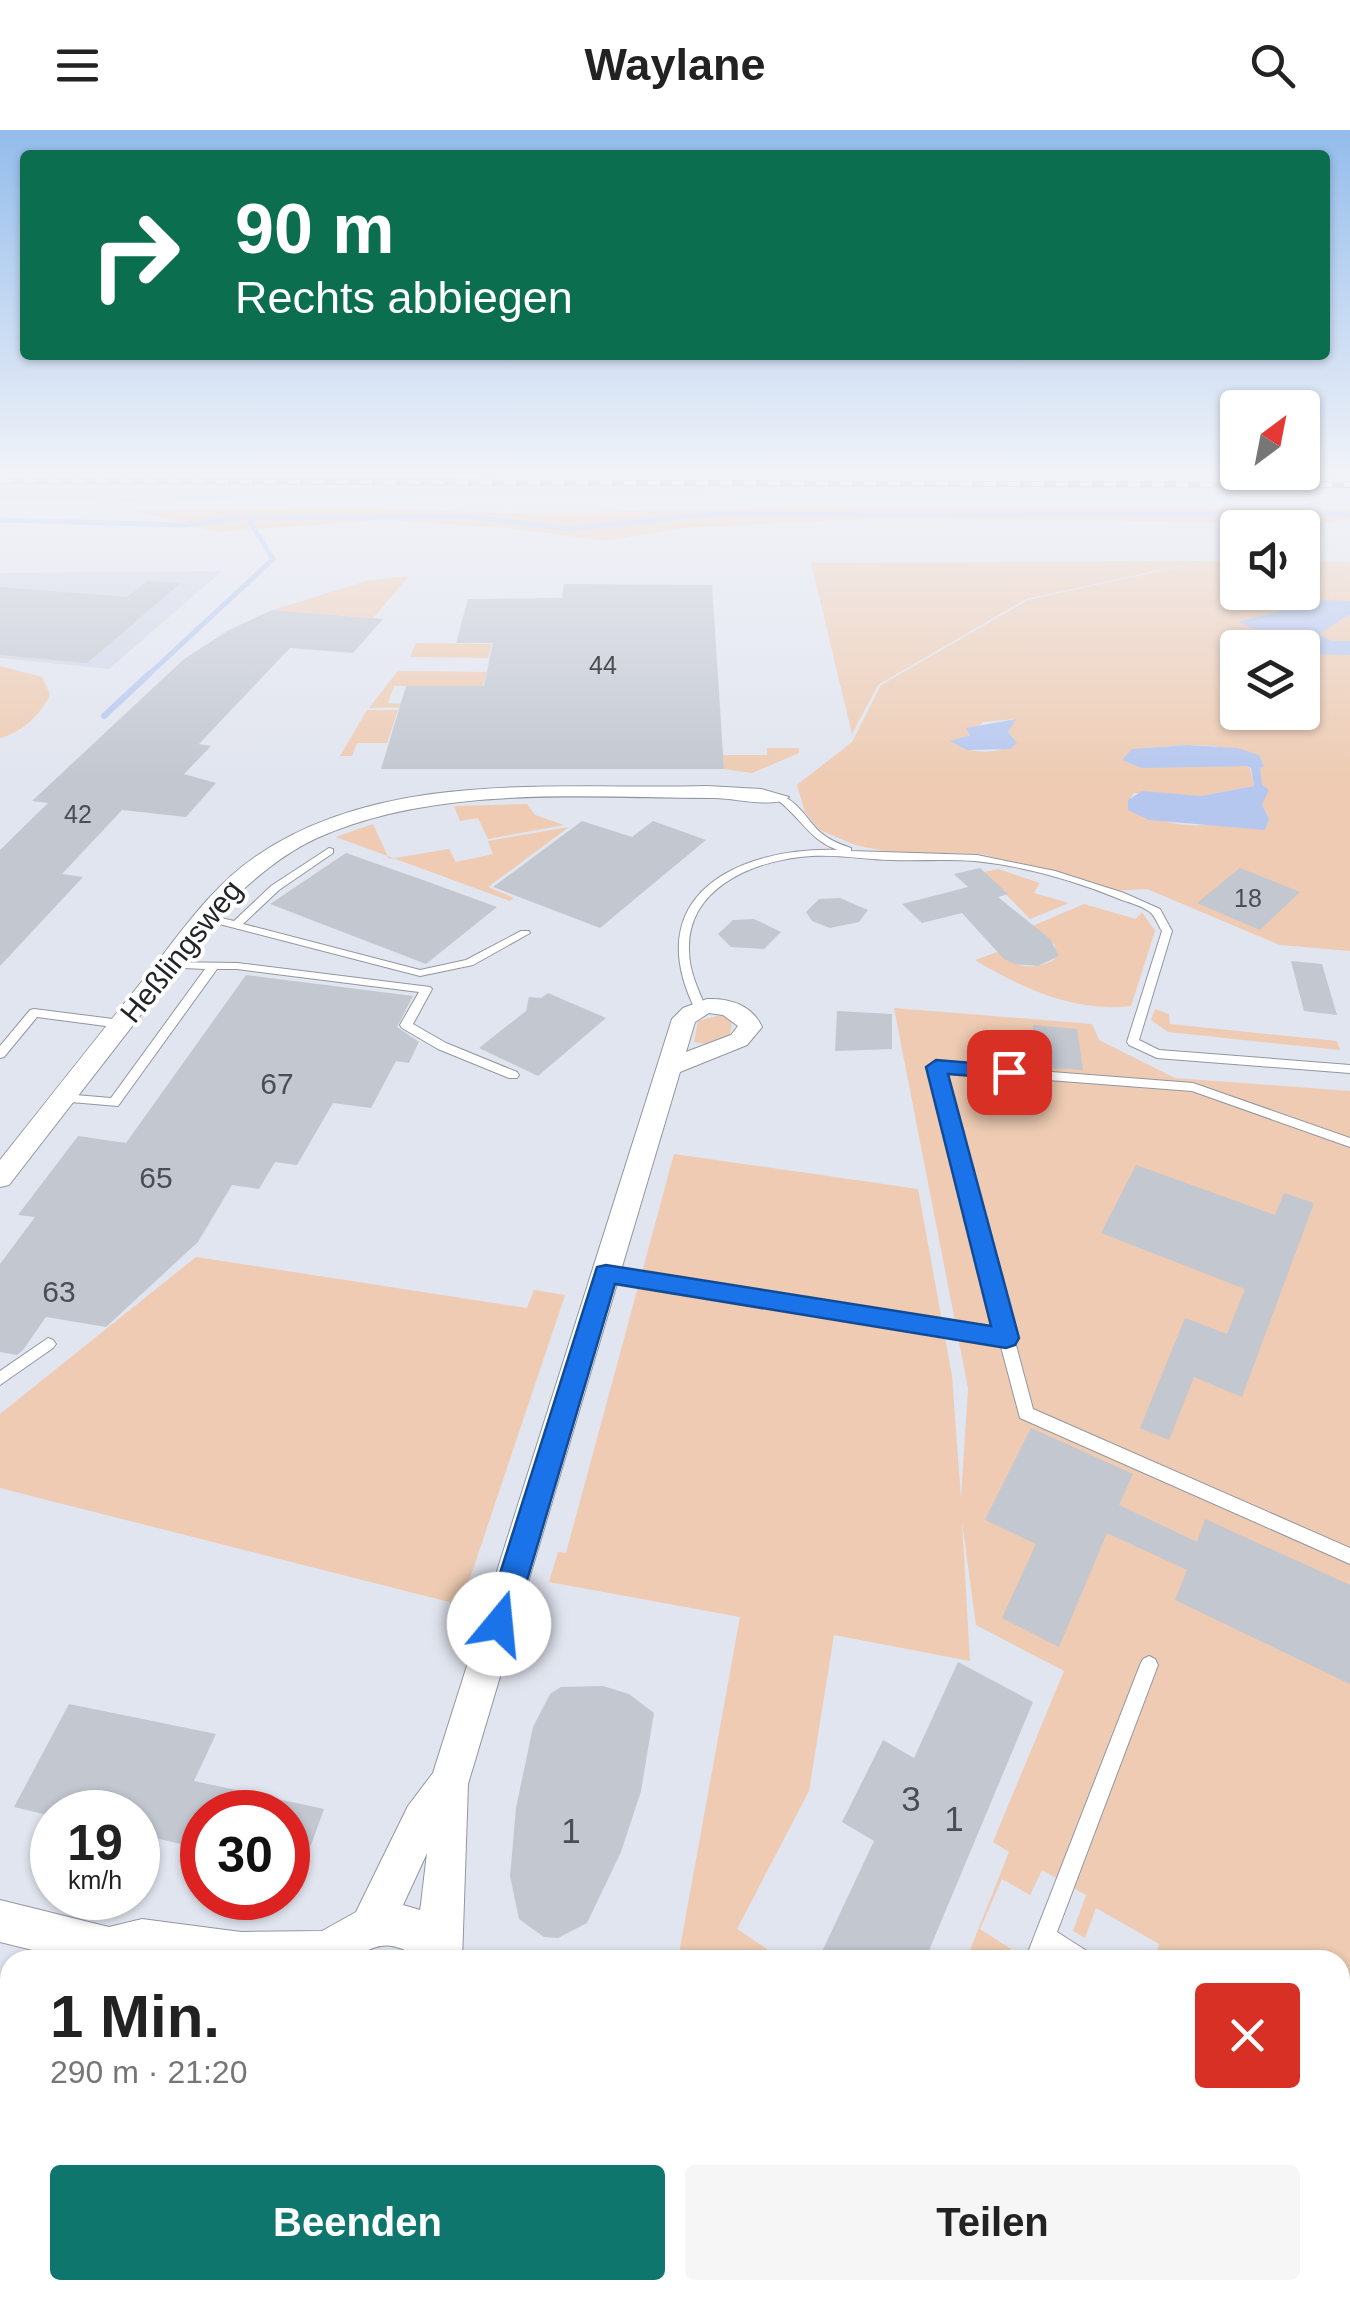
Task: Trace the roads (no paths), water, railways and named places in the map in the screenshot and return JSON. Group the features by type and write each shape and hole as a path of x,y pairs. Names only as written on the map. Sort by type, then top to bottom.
{"street":[{"name":"Heßlingsweg","path":"0,1178 204,918 247,872 322,828 386,808 485,794 778,798"},
{"path":"336,1950 372,1926 422,1820 449,1784 660,1095 673,1066 684,1020 700,1008 718,1005 739,1012 750,1027 746,1034 673,1066"},
{"path":"444,1950 439,1896 453,1826 449,1784"},
{"path":"0,1921 102,1950"},
{"path":"372,1926 408,1925 441,1950"},
{"path":"123,1950 142,1940 213,1950"}],"lane":[{"path":"778,798 794,806 808,831 823,841 868,855"},
{"path":"236,925 276,888 330,851"},
{"path":"700,1008 686,982 680,956 683,928 693,905 734,874 799,854 992,860 1156,910 1168,931 1132,1042 1157,1054 1350,1069"},
{"path":"204,918 420,973 469,964 525,933"},
{"path":"168,964 210,969 237,966 426,989 406,1026 442,1046 513,1075"},
{"path":"63,1098 114,1103 210,969"},
{"path":"0,1054 34,1013 121,1024"},
{"path":"1350,1143 1193,1087 936,1067 1026,1414 1350,1556"},
{"path":"606,1274 1006,1338"},
{"path":"0,1379 48,1344"},
{"path":"1040,1950 1149,1664"},
{"path":"1045,1937 1066,1950"}],"water":[{"path":"1320,601 1350,601 1350,614 1320,633 1320,630 1257,630 1238,622 1284,610 1320,610"},
{"path":"1320,635 1332,641 1350,641 1350,655 1320,654"},
{"path":"1016,719 1008,732 1017,743 1010,749 967,750 950,741 970,735 966,728"},
{"path":"1187,745 1237,748 1259,755 1264,766 1260,768 1262,785 1269,790 1262,804 1269,819 1265,830 1149,820 1128,810 1128,800 1142,791 1201,796 1254,786 1251,768 1245,766 1142,768 1122,760 1132,749"}],"waterway":[{"path":"146,677 252,578"},
{"path":"104,716 149,674"}]}
